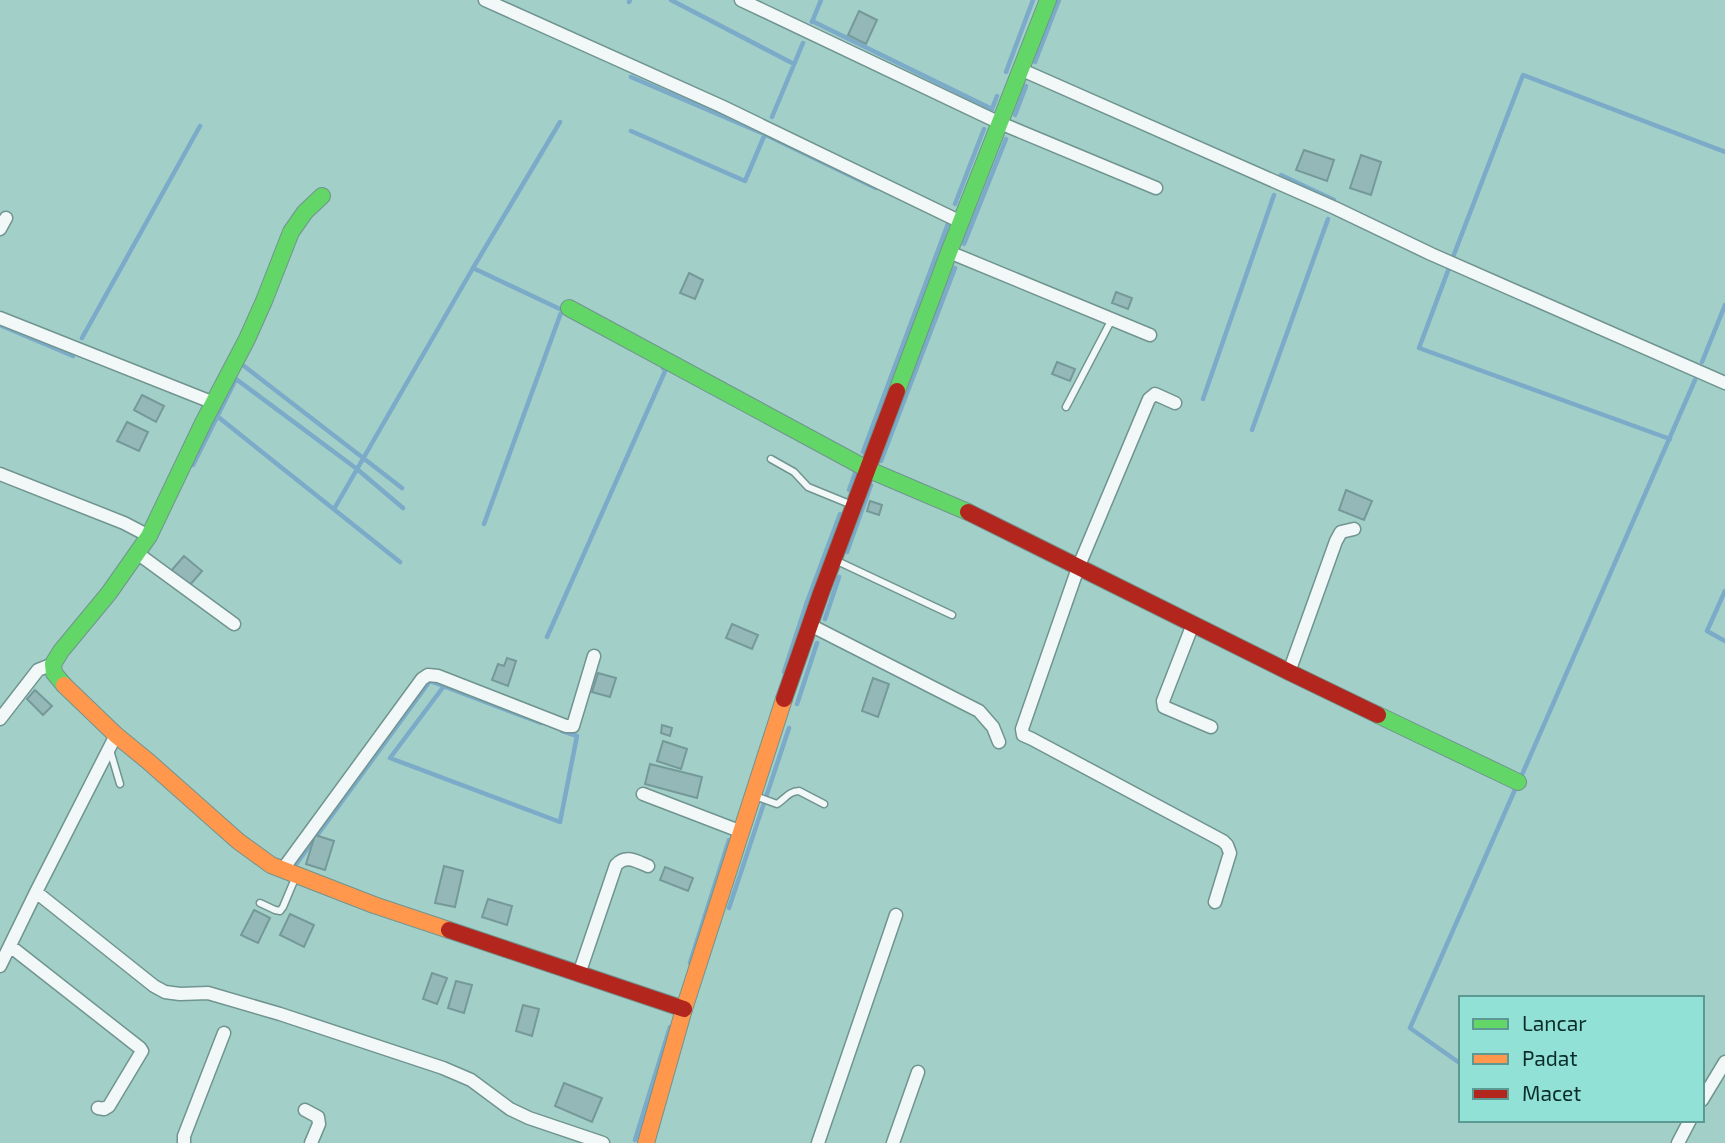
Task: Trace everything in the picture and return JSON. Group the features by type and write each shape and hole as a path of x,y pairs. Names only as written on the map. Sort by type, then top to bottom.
{"street":[{"path":"485,0 721,106 961,222"},
{"path":"741,0 1000,122 1156,188"},
{"path":"646,1143 684,1009 810,625 949,251 1048,0"},
{"path":"1021,70 1725,383"},
{"path":"0,719 38,670 53,664 109,593 149,536 256,320 291,232 322,196"},
{"path":"949,251 1150,335"},
{"path":"569,307 867,469 959,508 1518,782"},
{"path":"0,318 214,403"},
{"path":"1175,403 1155,394 1149,399 1078,568 1022,729 1023,735 1223,841 1230,853 1215,902"},
{"path":"0,474 124,523 149,536"},
{"path":"1289,672 1336,541 1341,533 1354,529"},
{"path":"137,553 234,624"},
{"path":"1193,624 1163,701 1164,707 1211,727"},
{"path":"810,625 979,710 993,727 999,742"},
{"path":"290,872 428,675 438,676 566,726 573,726 594,656"},
{"path":"53,664 54,673 113,742 271,865 373,905 684,1009"},
{"path":"0,966 113,742"},
{"path":"643,794 742,832"},
{"path":"579,974 616,865 629,858 648,866"},
{"path":"36,892 165,992 208,993 443,1068 471,1080 510,1109 529,1118 603,1143"},
{"path":"818,1143 896,915"},
{"path":"10,946 142,1051 113,1101 104,1109 98,1108"},
{"path":"184,1143 184,1136 223,1033"},
{"path":"1704,1097 1725,1062"},
{"path":"893,1143 918,1072"},
{"path":"305,1110 318,1117 319,1124 311,1143"},
{"path":"1678,1143 1689,1122"}],"lane":[{"path":"1066,407 1112,319"},
{"path":"771,460 794,472 808,487 853,506"},
{"path":"834,560 952,615"},
{"path":"113,742 120,784"},
{"path":"754,795 777,804 788,794 799,791 824,804"},
{"path":"260,904 280,911 290,872"}],"building":[{"path":"859,11 877,20 866,44 848,35"},
{"path":"1304,150 1334,160 1327,181 1296,170"},
{"path":"1361,155 1381,162 1371,195 1350,188"},
{"path":"689,273 703,280 695,299 680,293"},
{"path":"1116,292 1132,298 1128,309 1112,303"},
{"path":"1057,362 1075,369 1070,381 1052,374"},
{"path":"142,395 164,406 156,422 134,410"},
{"path":"127,422 148,432 139,451 117,441"},
{"path":"1346,490 1372,501 1364,520 1339,510"},
{"path":"870,501 882,505 879,515 867,511"},
{"path":"184,556 202,571 189,586 171,571"},
{"path":"732,624 758,635 752,649 726,638"},
{"path":"507,658 516,661 508,686 492,680 498,664 504,666"},
{"path":"598,673 616,678 610,697 592,692"},
{"path":"873,678 889,684 878,717 862,711"},
{"path":"35,690 52,706 43,715 27,699"},
{"path":"662,725 672,728 670,736 661,733"},
{"path":"663,741 687,749 681,769 657,761"},
{"path":"650,764 702,777 697,798 645,784"},
{"path":"315,835 334,841 325,870 306,864"},
{"path":"444,866 463,871 455,907 435,903"},
{"path":"665,867 693,878 688,891 660,880"},
{"path":"488,899 512,906 507,925 482,917"},
{"path":"254,910 270,918 258,943 241,935"},
{"path":"290,914 314,925 304,947 280,935"},
{"path":"432,973 447,978 437,1004 423,999"},
{"path":"456,981 472,985 464,1013 448,1008"},
{"path":"523,1005 539,1009 532,1036 516,1031"},
{"path":"564,1083 602,1098 592,1122 555,1106"}],"waterway":[{"path":"671,0 794,64"},
{"path":"812,22 821,0"},
{"path":"1006,72 1033,0"},
{"path":"1035,62 1059,0"},
{"path":"812,21 992,109"},
{"path":"772,117 803,43"},
{"path":"1453,257 1523,75 1725,152"},
{"path":"631,77 764,134 876,188"},
{"path":"1015,115 1026,86"},
{"path":"992,109 997,96"},
{"path":"473,268 560,122"},
{"path":"82,338 200,126"},
{"path":"955,204 984,129"},
{"path":"631,131 745,181 765,134"},
{"path":"964,244 1006,139"},
{"path":"1281,175 1334,200"},
{"path":"1203,399 1274,195"},
{"path":"1252,430 1328,219"},
{"path":"863,452 949,221"},
{"path":"334,509 473,268 562,310 484,524"},
{"path":"881,461 955,268"},
{"path":"1449,268 1419,348 1670,439"},
{"path":"1702,362 1725,305"},
{"path":"0,325 73,356"},
{"path":"244,366 402,488"},
{"path":"547,637 666,369 663,368"},
{"path":"193,465 236,379 357,469 403,508"},
{"path":"1521,777 1695,380"},
{"path":"217,416 400,562"},
{"path":"849,490 857,468"},
{"path":"847,552 871,485"},
{"path":"784,672 840,514"},
{"path":"825,619 839,577"},
{"path":"1725,591 1707,631 1725,641"},
{"path":"797,704 817,643"},
{"path":"294,867 430,681 541,723"},
{"path":"444,686 390,758 560,822 577,736 562,731"},
{"path":"729,908 789,728"},
{"path":"1459,1063 1410,1028 1517,785"},
{"path":"690,963 729,840"},
{"path":"635,1140 670,1027"}],"traffic: fast":[{"path":"897,391 1048,0"},
{"path":"64,685 54,673 53,664 109,593 149,536 247,339 291,232 305,212 322,196"},
{"path":"569,308 867,469 968,512"},
{"path":"1378,715 1518,782"}],"traffic: slow":[{"path":"64,685 116,735 238,841 271,865 374,905 449,930"},
{"path":"646,1143 684,1009 784,699"}],"traffic: jam":[{"path":"784,699 897,391"},
{"path":"968,512 1378,715"},
{"path":"449,930 684,1009"}]}
